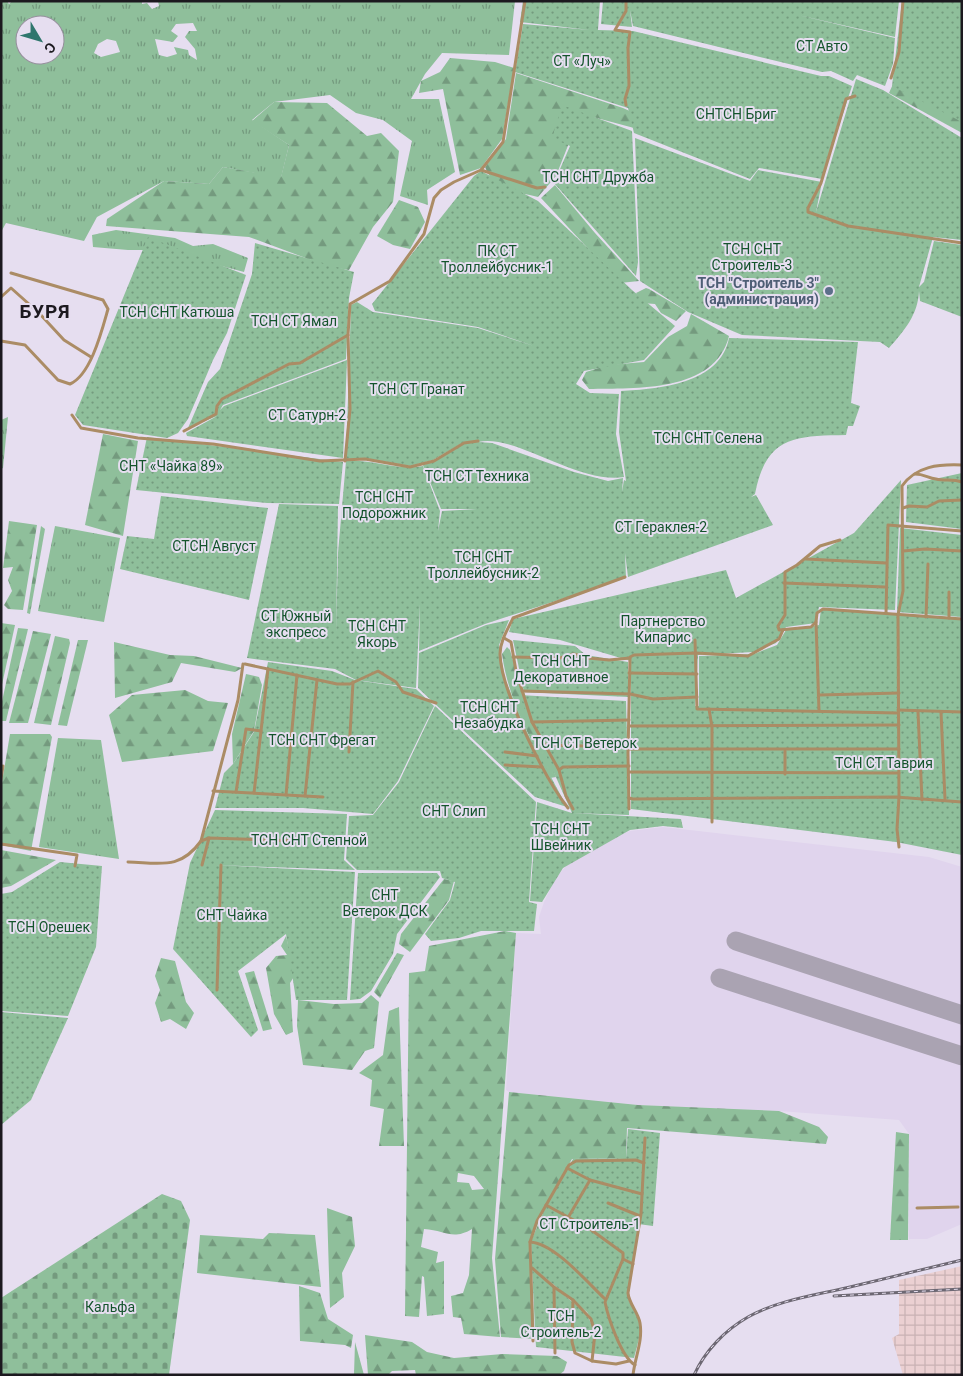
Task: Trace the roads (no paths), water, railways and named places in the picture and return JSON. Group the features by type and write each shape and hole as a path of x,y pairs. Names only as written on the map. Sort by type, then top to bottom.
{"street":[{"path":"345,461 350,409 348,335 350,304 390,281 424,234 434,198 441,190 481,170 503,142 525,1"},
{"path":"626,1 626,11 615,30 630,32 628,48 630,86 625,99 626,105"},
{"path":"891,78 899,52 902,1"},
{"path":"855,96 846,99 821,183 808,208 808,212 848,226 962,243"},
{"path":"481,170 537,188 545,187"},
{"path":"1,341 25,345 58,380 70,384 83,373 92,357 108,309 103,300 11,272"},
{"path":"1,297 11,288 39,313 64,340 92,357"},
{"path":"184,431 216,414 217,406 227,396 289,364 300,363 348,335"},
{"path":"72,415 81,428 138,438 182,440 320,461 365,459 410,467 434,461 464,443 478,441"},
{"path":"899,847 897,826 899,797 898,615 903,591 902,486 912,474 938,464 962,465"},
{"path":"912,474 923,474 936,480 952,479 962,482"},
{"path":"903,508 909,506 927,507 939,501 962,500"},
{"path":"886,613 887,526 890,524 962,531"},
{"path":"816,622 811,628 783,629 780,631 778,628 784,618 785,572 820,546 840,540"},
{"path":"902,551 924,549 962,551"},
{"path":"805,559 886,563"},
{"path":"926,617 928,564"},
{"path":"504,638 511,642 513,657 532,722 559,770 570,809 556,794 537,756 505,682 500,653 504,638 513,618 625,577"},
{"path":"784,584 886,586"},
{"path":"949,592 949,618"},
{"path":"819,711 816,613 821,609 962,619"},
{"path":"513,657 560,658 574,654 588,658 609,660 630,658 634,655 696,653 748,656 779,639 783,629"},
{"path":"695,640 697,709 962,712"},
{"path":"630,658 628,748 630,809"},
{"path":"128,862 176,862 190,856 201,841 238,700 244,664 337,684 353,682 378,671 396,682 403,692 436,703"},
{"path":"254,793 268,669"},
{"path":"629,673 697,674"},
{"path":"286,795 297,675"},
{"path":"305,796 317,680"},
{"path":"349,752 353,682"},
{"path":"522,691 630,694 653,699 697,698"},
{"path":"819,695 899,693"},
{"path":"710,709 712,727 712,822"},
{"path":"918,712 922,800"},
{"path":"941,712 945,799"},
{"path":"532,722 629,720"},
{"path":"629,726 899,725"},
{"path":"236,792 246,729 261,731"},
{"path":"544,745 712,750 899,749"},
{"path":"784,750 784,774"},
{"path":"505,752 537,756"},
{"path":"505,765 543,767"},
{"path":"1,779 4,766"},
{"path":"559,770 563,767 629,766"},
{"path":"629,772 899,773"},
{"path":"213,791 323,797"},
{"path":"629,798 899,797 922,800 945,799 962,802"},
{"path":"201,841 209,838 297,842"},
{"path":"202,865 209,838"},
{"path":"1,844 77,855 75,866"},
{"path":"217,990 221,865"},
{"path":"633,1375 641,1331 640,1320 628,1297 640,1216 645,1138"},
{"path":"532,1341 530,1242 537,1221 567,1168 576,1161 639,1160 644,1163"},
{"path":"567,1168 590,1180 642,1194"},
{"path":"568,1217 590,1180"},
{"path":"608,1203 640,1216"},
{"path":"546,1205 620,1250 624,1255 605,1299 606,1310 628,1361 634,1365"},
{"path":"917,1208 958,1207"},
{"path":"530,1242 537,1242 550,1248 605,1299"},
{"path":"623,1259 633,1264"},
{"path":"531,1268 554,1288 573,1300 586,1313 594,1326 592,1360"},
{"path":"554,1288 555,1353"},
{"path":"573,1300 572,1342 575,1353 592,1360 616,1364 628,1361"}],"railway":[{"path":"694,1375 716,1342 731,1328 760,1311 798,1299 962,1260"},
{"path":"834,1296 962,1289"}],"place":[{"name":"ТСН \"Строитель 3\" (администрация)","path":"829,291"}],"district":[{"name":"БУРЯ","path":"45,311"}],"park label":[{"name":"СТ Авто","path":"822,46"},
{"name":"СТ «Луч»","path":"582,61"},
{"name":"СНТСН Бриг","path":"736,114"},
{"name":"ТСН СНТ Дружба","path":"598,177"},
{"name":"ТСН СНТ Строитель-3","path":"752,258"},
{"name":"ПК СТ Троллейбусник-1","path":"497,260"},
{"name":"ТСН СНТ Катюша","path":"177,312"},
{"name":"ТСН СТ Ямал","path":"294,321"},
{"name":"ТСН СТ Гранат","path":"417,389"},
{"name":"СТ Сатурн-2","path":"307,415"},
{"name":"ТСН СНТ Селена","path":"708,438"},
{"name":"СНТ «Чайка 89»","path":"171,466"},
{"name":"ТСН СТ Техника","path":"477,476"},
{"name":"ТСН СНТ Подорожник","path":"384,506"},
{"name":"СТ Гераклея-2","path":"661,527"},
{"name":"СТСН Август","path":"214,546"},
{"name":"ТСН СНТ Троллейбусник-2","path":"483,566"},
{"name":"СТ Южный экспресс","path":"296,624"},
{"name":"Партнерство Кипарис","path":"663,630"},
{"name":"ТСН СНТ Якорь","path":"377,634"},
{"name":"ТСН СНТ Декоративное","path":"561,670"},
{"name":"ТСН СНТ Незабудка","path":"489,716"},
{"name":"ТСН СНТ Фрегат","path":"322,740"},
{"name":"ТСН СТ Ветерок","path":"585,743"},
{"name":"ТСН СТ Таврия","path":"884,763"},
{"name":"СНТ Слип","path":"454,811"},
{"name":"ТСН СНТ Швейник","path":"561,838"},
{"name":"ТСН СНТ Степной","path":"309,840"},
{"name":"СНТ Ветерок ДСК","path":"385,904"},
{"name":"СНТ Чайка","path":"232,915"},
{"name":"ТСН Орешек","path":"49,927"},
{"name":"СТ Строитель-1","path":"590,1224"},
{"name":"Кальфа","path":"110,1307"},
{"name":"ТСН Строитель-2","path":"561,1324"}]}
